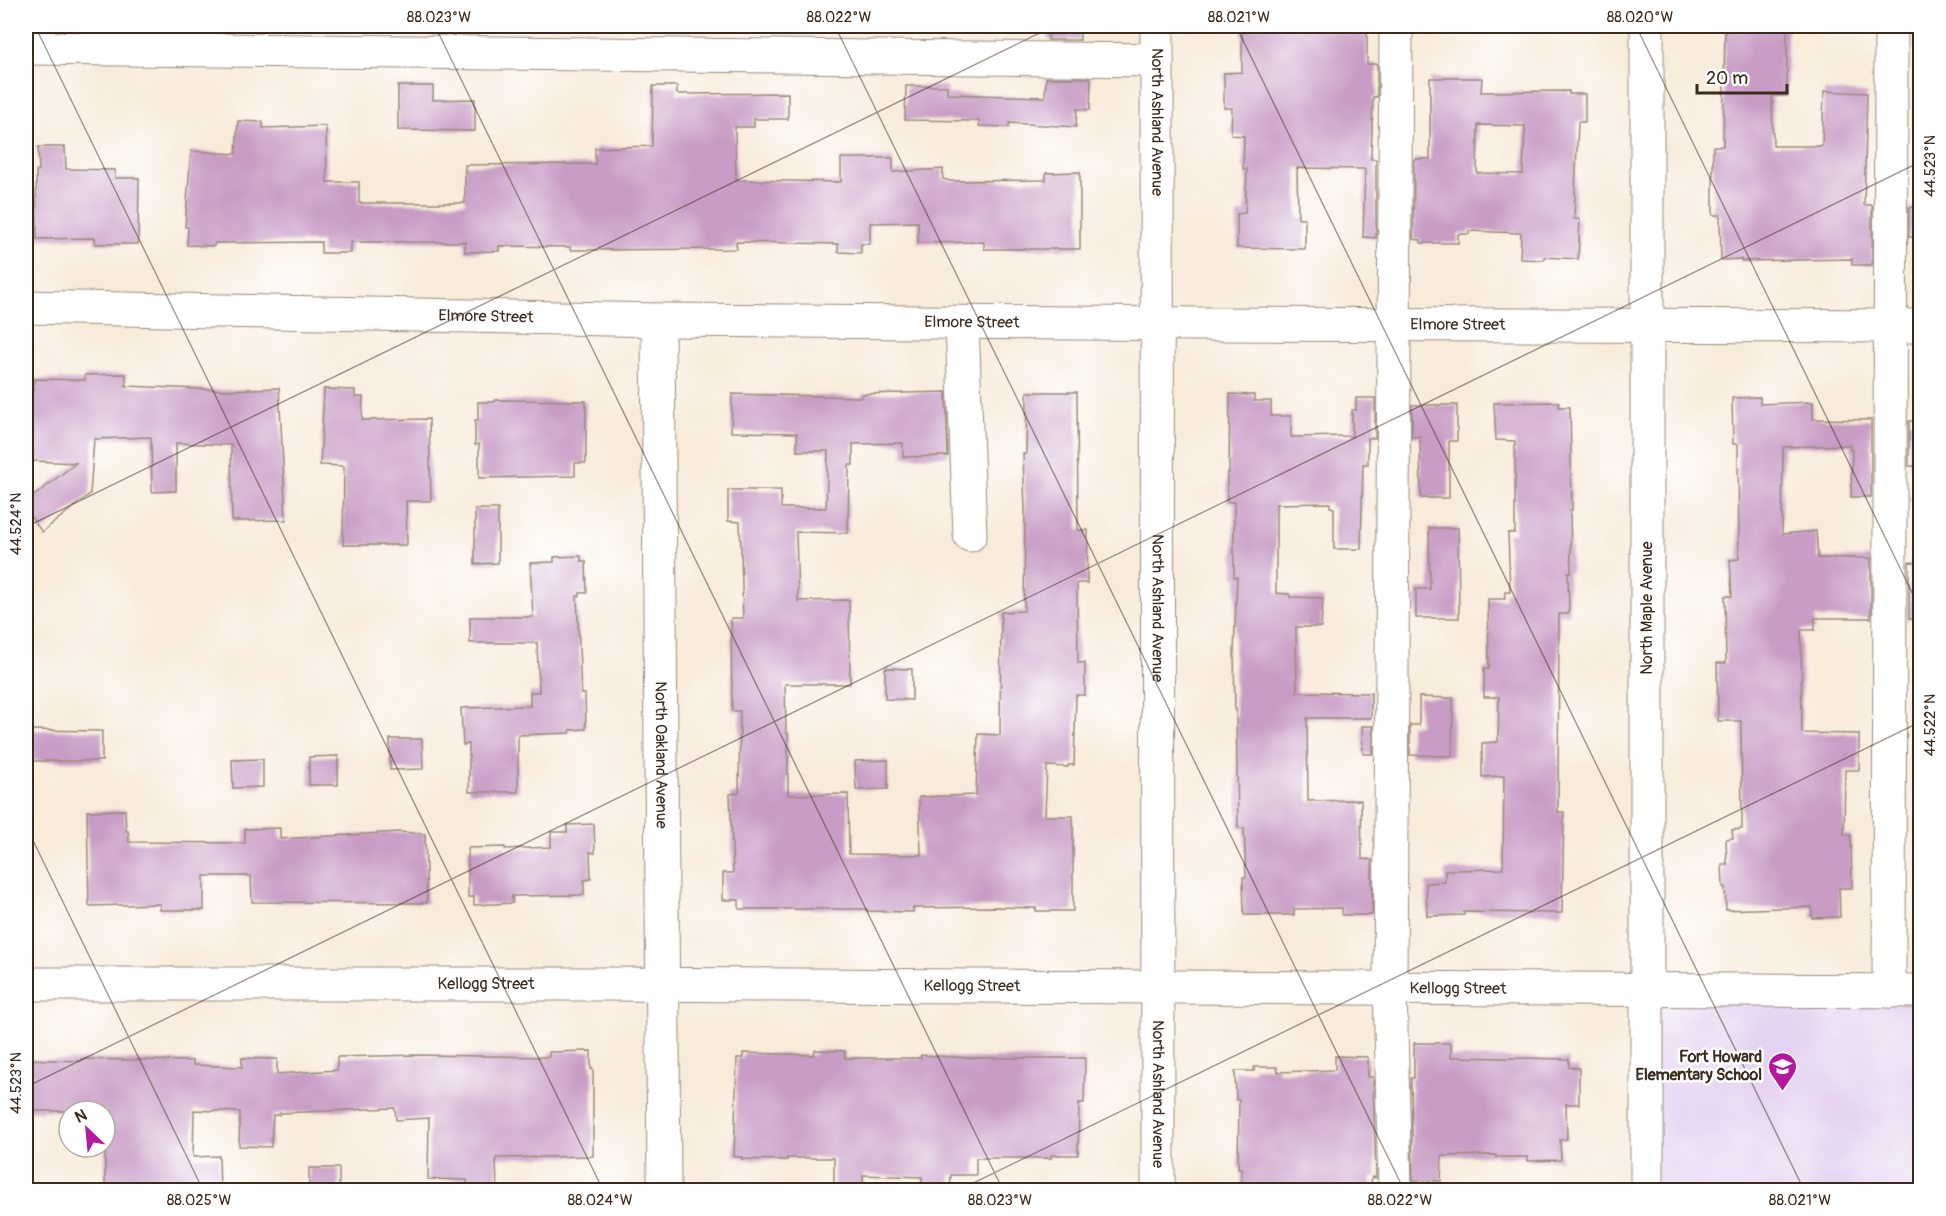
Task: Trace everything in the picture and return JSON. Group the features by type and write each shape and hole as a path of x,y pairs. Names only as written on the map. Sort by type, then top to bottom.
{"street":[{"name":"North Ashland Avenue","path":"1157,26 1158,1191"},
{"path":"1395,1191 1390,988 1396,26"},
{"name":"North Maple Avenue","path":"1647,26 1647,1191"},
{"path":"1888,991 1905,326 1891,26"},
{"path":"26,48 1157,60"},
{"name":"Elmore Street","path":"26,307 658,320 1905,326"},
{"name":"North Oakland Avenue","path":"658,320 664,1191"},
{"path":"962,323 970,535"},
{"name":"Kellogg Street","path":"26,984 663,984 1920,991"}],"shaded area":[{"name":"Fort Howard Elementary School","path":"1646,989 1920,991 1920,1190 1647,1190"}],"building":[{"path":"1049,26 1080,26 1080,40 1048,40"},
{"path":"1242,26 1367,26 1367,64 1377,64 1377,97 1373,97 1371,159 1376,159 1376,238 1363,237 1365,169 1297,168 1298,218 1305,218 1305,249 1237,248 1237,214 1245,213 1247,169 1243,169 1244,136 1231,135 1232,108 1224,108 1224,73 1242,72"},
{"path":"1725,26 1787,26 1787,96 1772,96 1773,146 1822,146 1824,91 1867,93 1864,205 1872,205 1872,265 1852,265 1852,259 1721,260 1720,215 1713,215 1713,146 1723,146"},
{"path":"1046,78 1091,78 1090,110 1077,109 1076,127 1009,123 1009,127 979,126 979,121 905,120 906,86 947,86 947,94 1045,97"},
{"path":"1430,78 1482,78 1481,92 1569,91 1569,94 1585,94 1585,122 1578,122 1574,219 1580,219 1578,259 1544,257 1544,260 1520,259 1521,233 1469,231 1469,234 1458,234 1458,243 1421,243 1421,240 1413,239 1414,159 1430,159","holes":["1478,125 1525,126 1523,174 1477,173"]},
{"path":"398,86 433,86 433,100 475,99 475,131 398,130"},
{"path":"653,86 677,86 677,94 788,93 788,119 754,119 754,127 735,127 736,180 841,182 841,158 893,158 893,172 943,169 943,179 950,181 1046,180 1046,173 1080,172 1080,249 984,249 984,242 918,243 918,222 870,223 870,244 861,244 861,253 838,252 838,244 736,242 737,249 570,250 570,247 499,246 499,251 465,252 465,242 351,242 351,253 321,253 321,242 187,245 188,227 185,227 191,151 236,154 238,121 263,122 263,128 326,126 327,182 359,182 359,203 465,203 465,165 595,164 595,148 652,146"},
{"path":"38,147 65,147 66,169 115,170 115,178 139,178 138,244 95,244 95,238 37,239"},
{"path":"1909,207 1920,208 1920,237 1909,237"},
{"path":"126,374 126,386 226,390 279,388 286,520 232,521 231,445 176,443 176,491 152,492 151,437 94,439 90,494 42,532 26,511 26,502 76,463 33,461 33,451 30,451 31,431 28,431 29,390 34,390 34,379 85,380 85,375"},
{"path":"324,389 355,390 355,397 363,397 362,420 429,419 431,501 406,501 407,545 343,545 344,466 320,465"},
{"path":"946,392 948,456 903,457 903,443 853,444 853,465 849,465 848,533 796,532 798,601 849,600 850,684 785,684 788,795 848,794 849,854 921,855 919,797 976,795 978,734 1000,735 1001,612 1024,611 1023,454 1026,454 1027,392 1077,392 1078,530 1088,530 1087,583 1077,583 1078,663 1085,663 1085,695 1076,695 1074,765 1047,766 1045,816 1073,816 1073,911 1036,911 1036,908 996,907 913,908 913,912 867,911 867,909 739,909 739,900 723,900 723,873 733,873 730,794 739,793 740,711 732,711 731,618 743,618 740,522 728,521 728,490 781,490 781,508 826,508 828,451 797,451 797,433 731,432 732,394 862,397 862,394"},
{"path":"1230,394 1254,395 1254,401 1271,401 1271,416 1291,416 1291,437 1352,436 1352,410 1356,410 1356,398 1375,398 1375,438 1368,438 1368,464 1363,464 1361,549 1334,549 1334,508 1330,507 1330,503 1276,504 1276,593 1289,594 1290,597 1323,598 1321,627 1296,627 1297,692 1371,693 1371,718 1307,718 1308,801 1361,800 1362,859 1372,860 1372,915 1342,915 1342,908 1294,909 1294,915 1244,915 1243,877 1246,877 1244,828 1238,828 1235,709 1234,653 1237,577 1234,577 1234,502 1227,502"},
{"path":"1760,397 1760,404 1813,402 1813,419 1871,420 1871,497 1851,497 1852,450 1850,450 1850,445 1783,447 1782,534 1816,531 1818,558 1871,558 1871,618 1815,618 1815,630 1801,630 1802,733 1859,734 1859,770 1845,770 1844,835 1851,835 1852,888 1839,888 1840,917 1812,918 1812,907 1726,910 1722,864 1727,864 1726,839 1733,838 1732,830 1742,829 1741,721 1718,721 1717,663 1726,663 1725,596 1732,596 1730,560 1739,559 1738,444 1733,444 1732,398"},
{"path":"495,400 586,401 586,463 575,463 575,476 479,478 479,444 475,445 478,402 495,402"},
{"path":"1559,402 1559,407 1570,407 1572,510 1570,510 1571,572 1568,572 1569,614 1559,614 1558,812 1564,812 1562,913 1464,912 1464,915 1427,916 1426,883 1445,882 1445,870 1503,869 1504,776 1482,777 1482,743 1498,742 1499,697 1484,697 1484,668 1489,669 1488,599 1505,599 1505,592 1510,592 1508,533 1515,533 1515,441 1496,440 1494,403"},
{"path":"1412,405 1457,405 1457,441 1449,441 1449,498 1421,498 1420,436 1412,437"},
{"path":"1909,421 1920,421 1920,466 1909,466"},
{"path":"475,509 498,509 498,563 475,564"},
{"path":"1429,528 1458,528 1459,618 1416,618 1416,589 1430,589"},
{"path":"581,556 581,561 586,561 587,593 580,593 580,596 577,596 581,694 585,694 586,729 570,730 570,733 518,735 518,792 469,792 469,744 463,745 461,708 530,706 530,692 539,692 537,643 470,643 470,617 533,617 530,563 554,562 554,557"},
{"path":"1909,562 1920,563 1920,619 1909,619"},
{"path":"885,668 912,669 912,700 885,699"},
{"path":"1419,697 1453,698 1452,756 1410,755 1410,725 1419,725"},
{"path":"1362,726 1373,726 1373,754 1363,754"},
{"path":"26,730 102,731 102,761 26,761"},
{"path":"390,739 422,739 423,769 390,770"},
{"path":"338,756 338,785 309,785 309,757"},
{"path":"263,759 263,787 233,788 232,760"},
{"path":"888,760 888,789 856,790 855,761"},
{"path":"125,810 129,842 245,843 245,829 280,828 280,839 400,832 425,834 427,903 252,902 251,876 204,876 204,910 160,910 160,904 89,906 87,811"},
{"path":"594,824 595,853 590,852 591,879 584,880 584,895 512,896 512,903 474,905 474,897 468,897 468,848 551,847 551,832 567,832 567,825"},
{"path":"1414,1043 1451,1043 1451,1057 1569,1059 1569,1067 1579,1068 1579,1104 1566,1104 1567,1139 1560,1140 1561,1160 1528,1161 1528,1157 1496,1157 1496,1155 1442,1156 1441,1181 1413,1180 1411,1078 1414,1078"},
{"path":"815,1050 845,1051 845,1058 921,1058 921,1055 968,1058 1085,1058 1084,1103 1079,1103 1078,1155 1051,1155 1051,1158 976,1158 976,1175 951,1175 950,1191 922,1191 922,1177 863,1175 863,1191 834,1191 834,1158 787,1158 787,1160 734,1157 737,1058 743,1058 743,1053 814,1055"},
{"path":"591,1051 593,1156 496,1158 497,1191 468,1191 467,1180 428,1179 429,1118 396,1120 395,1108 273,1115 271,1147 239,1146 240,1112 194,1110 193,1157 219,1156 220,1191 105,1191 105,1159 117,1159 117,1099 57,1099 57,1111 26,1111 26,1059 193,1061 193,1065 242,1067 242,1058 277,1059 277,1074 337,1070 337,1057 417,1055 549,1057 549,1052"},
{"path":"1335,1056 1368,1057 1368,1077 1373,1077 1376,1178 1373,1177 1371,1180 1372,1191 1242,1191 1241,1168 1238,1168 1239,1100 1236,1100 1235,1071 1254,1071 1254,1067 1277,1067 1278,1072 1335,1070"},
{"path":"309,1168 339,1168 339,1191 309,1191"}],"place":[{"name":"Fort Howard Elementary School","path":"1783,1092"}]}
